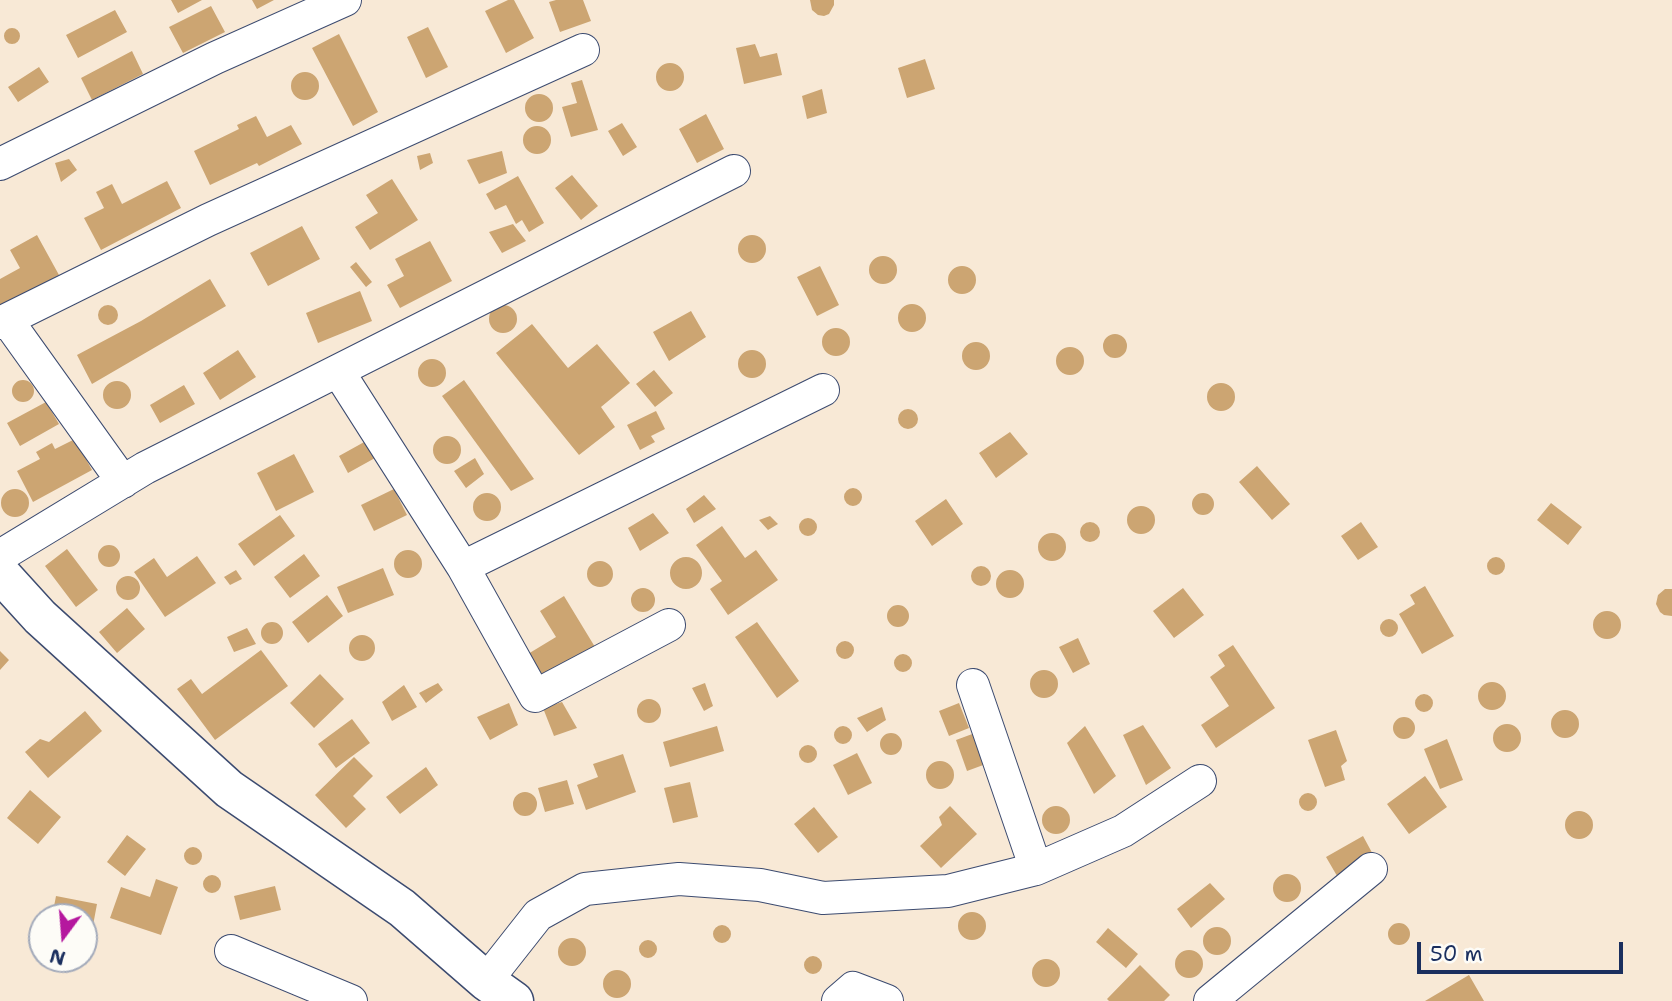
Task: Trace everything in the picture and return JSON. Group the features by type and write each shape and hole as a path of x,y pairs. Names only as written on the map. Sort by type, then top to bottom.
{"main road":[{"path":"0,573 40,617 229,789 402,908 500,991"}],"street":[{"path":"0,164 215,58 345,0"},
{"path":"123,482 3,321 208,220 583,50"},
{"path":"0,556 145,468 734,172"},
{"path":"338,371 463,568 535,696 669,625"},
{"path":"463,568 823,390"},
{"path":"973,685 1036,869"},
{"path":"500,991 538,915 585,889 679,879 760,885 822,898 948,891 1036,869 1123,831 1200,781"},
{"path":"1210,1001 1371,869"},
{"path":"231,951 351,1001"},
{"path":"838,1001 853,988 887,1001"}],"building":[{"path":"171,0 202,0 178,13"},
{"path":"252,0 274,0 257,9"},
{"path":"508,0 514,0 534,38 506,53 485,11"},
{"path":"583,0 591,21 560,32 549,2"},
{"path":"810,0 834,0 834,5 829,14 818,15 812,10"},
{"path":"211,6 225,32 183,53 169,27"},
{"path":"115,10 127,32 78,58 66,35"},
{"path":"428,27 448,67 426,78 407,37"},
{"path":"9,28 15,28 20,36 18,42 9,44 4,39 4,33"},
{"path":"339,34 378,112 353,126 312,48"},
{"path":"755,44 760,57 777,53 782,75 744,84 736,48"},
{"path":"132,51 143,74 92,100 81,78"},
{"path":"925,59 935,89 907,98 898,68"},
{"path":"670,63 680,67 684,77 680,87 670,91 660,87 656,77 660,67"},
{"path":"39,67 49,82 18,102 8,87"},
{"path":"305,72 315,76 319,86 315,96 305,100 295,96 291,86 295,76"},
{"path":"582,80 598,130 571,137 562,107 577,103 571,83"},
{"path":"822,89 827,113 807,119 802,96"},
{"path":"539,94 549,98 553,108 549,118 539,122 529,118 525,108 529,98"},
{"path":"706,114 724,149 697,163 679,129"},
{"path":"256,116 267,137 291,125 302,144 259,166 257,163 210,185 194,151 239,129 237,125"},
{"path":"622,123 637,147 623,156 608,131"},
{"path":"537,126 547,130 551,140 547,150 537,154 527,150 523,140 527,130"},
{"path":"502,151 507,173 479,184 467,160"},
{"path":"430,153 433,163 420,170 417,156"},
{"path":"69,159 77,170 61,182 55,163"},
{"path":"572,175 598,206 581,220 555,188"},
{"path":"518,176 544,223 529,232 522,220 516,224 506,205 495,210 486,194"},
{"path":"392,179 418,220 370,250 355,227 378,213 366,195"},
{"path":"167,181 181,208 101,250 84,218 104,208 96,192 112,184 122,204"},
{"path":"513,224 526,241 502,253 489,232"},
{"path":"302,226 320,259 268,286 250,253"},
{"path":"37,235 59,275 0,308 0,279 20,268 10,250"},
{"path":"752,235 762,239 766,249 762,259 752,263 742,259 738,249 742,239"},
{"path":"430,241 452,281 400,308 387,285 404,276 395,259"},
{"path":"883,256 893,260 897,270 893,280 883,284 873,280 869,270 873,260"},
{"path":"356,262 372,282 366,287 350,267"},
{"path":"820,266 839,305 817,316 797,277"},
{"path":"962,266 972,270 976,280 972,290 962,294 952,290 948,280 952,270"},
{"path":"210,279 226,306 92,384 77,355 141,321"},
{"path":"360,291 372,321 318,343 306,313"},
{"path":"912,304 922,308 926,318 922,328 912,332 902,328 898,318 902,308"},
{"path":"104,305 112,305 118,315 112,325 104,325 98,319 98,311"},
{"path":"503,305 513,309 517,319 513,329 503,333 493,329 489,319 493,309"},
{"path":"691,311 706,337 669,361 653,332"},
{"path":"532,324 568,368 597,344 630,383 601,407 615,427 579,455 496,353"},
{"path":"836,328 846,332 850,342 846,352 836,356 826,352 822,342 826,332"},
{"path":"1115,334 1124,337 1127,346 1124,355 1115,358 1106,355 1103,346 1106,337"},
{"path":"976,342 986,346 990,356 986,366 976,370 966,366 962,356 966,346"},
{"path":"1070,347 1080,351 1084,361 1080,371 1070,375 1060,371 1056,361 1060,351"},
{"path":"238,350 256,377 220,400 203,373"},
{"path":"752,350 762,354 766,364 762,374 752,378 742,374 738,364 742,354"},
{"path":"432,359 442,363 446,373 442,383 432,387 422,383 418,373 422,363"},
{"path":"654,370 673,393 655,407 636,384"},
{"path":"23,380 31,383 34,391 31,399 23,402 15,399 12,391 15,383"},
{"path":"464,380 534,479 511,491 442,396"},
{"path":"117,381 127,385 131,395 127,405 117,409 107,405 103,395 107,385"},
{"path":"1221,383 1231,387 1235,397 1231,407 1221,411 1211,407 1207,397 1211,387"},
{"path":"184,385 195,404 160,423 150,405"},
{"path":"46,402 59,424 20,446 7,423"},
{"path":"908,409 915,412 918,419 915,426 908,429 901,426 898,419 901,412"},
{"path":"656,411 665,429 651,436 655,442 640,450 627,425"},
{"path":"1010,432 1028,454 996,478 979,453"},
{"path":"447,436 457,440 461,450 457,460 447,464 437,460 433,450 437,440"},
{"path":"75,439 92,470 33,502 17,471 40,459 36,452 52,443 55,449"},
{"path":"366,441 375,458 348,473 339,456"},
{"path":"294,454 314,492 276,511 257,473"},
{"path":"475,458 484,474 466,488 454,471"},
{"path":"1257,466 1290,504 1272,520 1239,482"},
{"path":"849,488 857,488 862,497 860,504 849,506 844,501 844,493"},
{"path":"15,489 25,493 29,503 25,513 15,517 5,513 1,503 5,493"},
{"path":"394,489 407,515 374,531 361,505"},
{"path":"487,493 497,497 501,507 497,517 487,521 477,517 473,507 477,497"},
{"path":"1203,493 1211,496 1214,504 1211,512 1203,515 1195,512 1192,504 1195,496"},
{"path":"704,495 716,509 694,523 686,509"},
{"path":"946,499 963,524 932,546 915,521"},
{"path":"1551,503 1582,527 1568,545 1537,520"},
{"path":"1141,506 1151,510 1155,520 1151,530 1141,534 1131,530 1127,520 1131,510"},
{"path":"653,513 669,533 640,551 628,528"},
{"path":"280,515 295,536 254,566 238,544"},
{"path":"770,516 778,524 768,530 759,520"},
{"path":"804,518 812,518 817,527 815,534 804,536 799,531 799,523"},
{"path":"1090,522 1097,525 1100,532 1097,539 1090,542 1083,539 1080,532 1083,525"},
{"path":"1361,522 1378,547 1358,560 1341,536"},
{"path":"722,526 745,558 756,550 778,580 728,615 710,589 722,581 696,545"},
{"path":"1052,533 1062,537 1066,547 1062,557 1052,561 1042,557 1038,547 1042,537"},
{"path":"109,545 117,548 120,556 117,564 109,567 101,564 98,556 101,548"},
{"path":"67,549 98,590 76,607 45,566"},
{"path":"408,550 418,554 422,564 418,574 408,578 398,574 394,564 398,554"},
{"path":"304,554 320,576 290,598 274,577"},
{"path":"197,556 216,583 165,617 134,572 154,558 167,577"},
{"path":"686,557 697,562 702,573 697,584 686,589 675,584 670,573 675,562"},
{"path":"1492,557 1500,557 1505,566 1503,573 1492,575 1487,570 1487,562"},
{"path":"600,561 609,565 613,574 609,583 600,587 591,583 587,574 591,565"},
{"path":"981,566 988,569 991,576 988,583 981,586 974,583 971,576 974,569"},
{"path":"383,568 394,595 348,613 337,587"},
{"path":"236,570 242,579 230,585 224,577"},
{"path":"1010,570 1020,574 1024,584 1020,594 1010,598 1000,594 996,584 1000,574"},
{"path":"128,576 137,579 140,588 137,597 128,600 119,597 116,588 119,579"},
{"path":"1425,586 1454,636 1422,654 1399,614 1415,604 1410,595"},
{"path":"643,588 652,591 655,600 652,609 643,612 634,609 631,600 634,591"},
{"path":"1183,588 1204,615 1174,638 1153,611"},
{"path":"1665,589 1672,589 1672,616 1660,612 1656,604 1658,595"},
{"path":"327,595 343,616 308,643 292,622"},
{"path":"564,596 595,647 538,682 523,657 556,637 540,611"},
{"path":"898,605 906,608 909,616 906,624 898,627 890,624 887,616 890,608"},
{"path":"127,608 145,629 117,653 99,632"},
{"path":"1607,611 1617,615 1621,625 1617,635 1607,639 1597,635 1593,625 1597,615"},
{"path":"1385,619 1393,619 1398,628 1396,635 1385,637 1380,632 1380,624"},
{"path":"272,622 280,625 283,633 280,641 272,644 264,641 261,633 264,625"},
{"path":"757,622 799,681 777,698 735,637"},
{"path":"247,628 256,644 234,652 227,637"},
{"path":"362,635 371,639 375,648 371,657 362,661 353,657 349,648 353,639"},
{"path":"1078,638 1090,664 1073,673 1059,647"},
{"path":"841,641 849,641 854,650 852,657 841,659 836,654 836,646"},
{"path":"1233,645 1275,708 1216,748 1201,725 1229,706 1210,677 1225,666 1218,655"},
{"path":"261,650 288,686 215,740 177,689 191,679 202,694"},
{"path":"0,651 9,660 0,670"},
{"path":"899,654 907,654 912,663 910,670 899,672 894,667 894,659"},
{"path":"1044,670 1054,674 1058,684 1054,694 1044,698 1034,694 1030,684 1034,674"},
{"path":"320,674 344,699 314,728 290,703"},
{"path":"1492,682 1502,686 1506,696 1502,706 1492,710 1482,706 1478,696 1482,686"},
{"path":"438,683 443,690 426,703 419,693"},
{"path":"705,683 713,706 704,711 692,688"},
{"path":"404,685 417,707 392,721 382,702"},
{"path":"1420,694 1428,694 1433,703 1431,710 1420,712 1415,707 1415,699"},
{"path":"649,699 657,703 661,711 657,719 649,723 641,719 637,711 641,703"},
{"path":"562,702 577,728 554,736 543,708"},
{"path":"509,703 518,725 490,740 477,717"},
{"path":"959,703 969,728 949,736 939,711"},
{"path":"882,707 886,720 867,732 857,718"},
{"path":"1565,710 1575,714 1579,724 1575,734 1565,738 1555,734 1551,724 1555,714"},
{"path":"85,711 102,731 48,778 25,752 40,739 49,742"},
{"path":"1404,717 1412,720 1415,728 1412,736 1404,739 1396,736 1393,728 1396,720"},
{"path":"352,719 370,743 336,768 318,744"},
{"path":"1507,724 1517,728 1521,738 1517,748 1507,752 1497,748 1493,738 1497,728"},
{"path":"1143,725 1171,768 1146,785 1123,735"},
{"path":"717,726 724,751 670,767 663,742"},
{"path":"839,726 847,726 852,735 850,742 839,744 834,739 834,731"},
{"path":"1085,726 1116,776 1094,794 1067,743"},
{"path":"1336,730 1347,761 1341,766 1345,780 1325,787 1308,740"},
{"path":"891,733 899,736 902,744 899,752 891,755 883,752 880,744 883,736"},
{"path":"975,733 986,764 967,771 956,740"},
{"path":"1447,739 1463,780 1440,789 1424,749"},
{"path":"804,745 812,745 817,754 815,761 804,763 799,758 799,750"},
{"path":"857,753 872,783 848,795 833,765"},
{"path":"623,754 636,792 586,810 577,785 598,777 593,764"},
{"path":"354,757 373,776 353,796 366,809 346,828 315,795"},
{"path":"940,761 950,765 954,775 950,785 940,789 930,785 926,775 930,765"},
{"path":"426,767 438,785 400,814 386,797"},
{"path":"1425,776 1447,807 1409,834 1387,804"},
{"path":"567,780 574,804 545,812 538,788"},
{"path":"690,782 698,817 673,823 664,788"},
{"path":"30,790 61,817 38,844 7,818"},
{"path":"525,792 536,799 537,804 530,815 525,816 514,809 513,804 520,793"},
{"path":"1304,793 1312,793 1317,802 1315,809 1304,811 1299,806 1299,798"},
{"path":"950,806 977,834 941,868 920,846 942,825 939,817"},
{"path":"1056,806 1066,810 1070,820 1066,830 1056,834 1046,830 1042,820 1046,810"},
{"path":"814,807 838,837 818,853 794,824"},
{"path":"1579,811 1589,815 1593,825 1589,835 1579,839 1569,835 1565,825 1569,815"},
{"path":"127,835 146,849 125,876 107,862"},
{"path":"1363,836 1376,860 1340,881 1326,857"},
{"path":"189,847 197,847 202,856 200,863 189,865 184,860 184,852"},
{"path":"1287,874 1297,878 1301,888 1297,898 1287,902 1277,898 1273,888 1277,878"},
{"path":"208,875 216,875 221,884 219,891 208,893 203,888 203,880"},
{"path":"156,879 178,887 161,935 110,918 121,887 150,897"},
{"path":"1210,883 1225,899 1191,928 1177,909"},
{"path":"275,886 281,910 240,920 234,896"},
{"path":"56,896 92,903 55,903"},
{"path":"972,912 982,916 986,926 982,936 972,940 962,936 958,926 962,916"},
{"path":"1399,923 1407,926 1410,934 1407,942 1399,945 1391,942 1388,934 1391,926"},
{"path":"718,925 726,925 731,934 729,941 718,943 713,938 713,930"},
{"path":"1217,927 1227,931 1231,941 1227,951 1217,955 1207,951 1203,941 1207,931"},
{"path":"1108,928 1138,954 1126,968 1096,942"},
{"path":"572,938 582,942 586,952 582,962 572,966 562,962 558,952 562,942"},
{"path":"644,940 652,940 657,949 655,956 644,958 639,953 639,945"},
{"path":"1189,950 1199,954 1203,964 1199,974 1189,978 1179,974 1175,964 1179,954"},
{"path":"809,956 817,956 822,965 820,972 809,974 804,969 804,961"},
{"path":"1046,959 1056,963 1060,973 1056,983 1046,987 1036,983 1032,973 1036,963"},
{"path":"1140,965 1170,995 1164,1001 1109,1001 1107,999"},
{"path":"617,970 627,974 631,984 627,994 617,998 607,994 603,984 607,974"},
{"path":"1469,975 1484,1001 1425,1001"}]}
